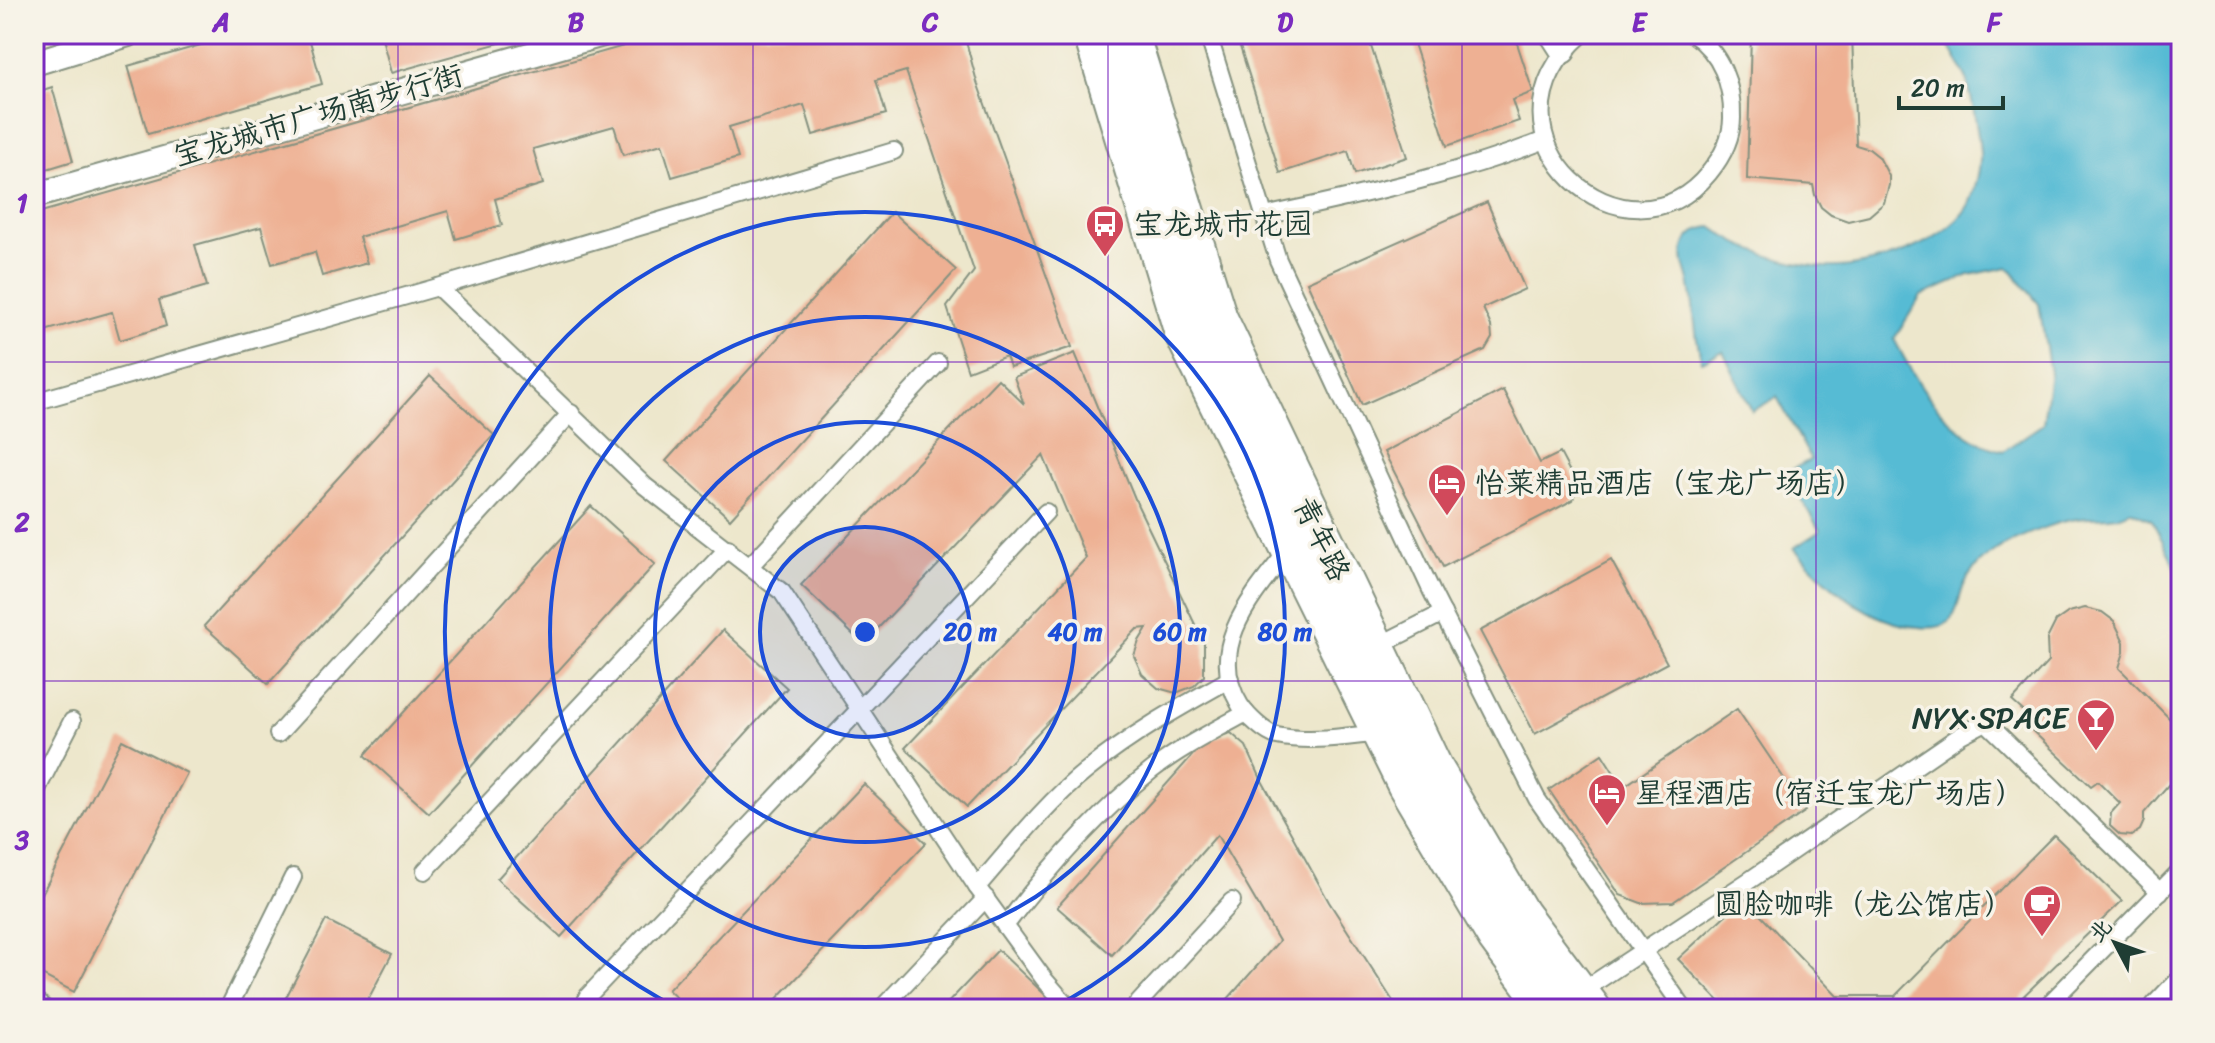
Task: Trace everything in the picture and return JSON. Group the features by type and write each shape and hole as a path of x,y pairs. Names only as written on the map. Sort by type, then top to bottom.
{"street":[{"path":"34,63 128,34"},
{"name":"宝龙城市广场南步行街","path":"34,196 603,34"},
{"name":"青年路","path":"1094,34 1185,333 1382,733 1407,783 1498,937 1573,1004"},
{"name":"青年路","path":"1128,34 1217,319 1432,768 1573,1004"},
{"path":"2161,1009 2181,988"}],"lane":[{"path":"1208,34 1278,260 1443,613 1537,799 1684,1009"},
{"path":"1582,34 1557,42 1541,109 1545,140 1556,165 1573,184 1596,199 1621,206 1649,207 1678,199 1701,183 1721,158 1732,129 1732,97 1723,67 1704,42 1693,34"},
{"path":"1265,216 1490,162 1545,140"},
{"path":"34,402 438,287 894,151"},
{"path":"438,287 645,486 782,592 981,893 1070,1009"},
{"path":"750,566 938,363"},
{"path":"278,734 571,413"},
{"path":"587,997 1046,512"},
{"path":"1291,546 1242,611 1226,655 1233,693 1246,713 1274,735 1320,739 1382,733"},
{"path":"425,871 728,548"},
{"path":"1374,648 1443,613"},
{"path":"881,1009 981,893 1029,828 1083,773 1142,728 1230,679"},
{"path":"1005,926 1076,839 1152,770 1246,713"},
{"path":"34,795 72,721"},
{"path":"1573,1004 1644,951 1961,735 1986,722 2160,892"},
{"path":"2044,1009 2181,870"},
{"path":"228,1009 293,877"},
{"path":"1133,1009 1232,901"},
{"path":"34,999 45,1009"}],"water":[{"path":"1943,34 2181,34 2181,578 2152,520 2130,510 2111,517 2069,520 2007,544 1979,563 1963,588 1951,619 1942,625 1900,624 1883,618 1850,600 1794,548 1820,531 1786,473 1811,459 1777,397 1752,411 1723,351 1702,361 1683,253 1691,235 1698,230 1712,227 1738,243 1780,259 1843,267 1909,250 1949,227 1963,213 1972,197 1980,155 1966,77","holes":["2008,267 2039,304 2050,373 2043,424 2003,451 1984,445 1967,435 1937,407 1913,374 1894,339 1921,296 1969,275"]}],"building":[{"path":"239,34 308,34 322,84 148,134 128,66"},
{"path":"381,34 528,34 528,35 391,73"},
{"path":"666,34 964,34 977,82 1072,347 1010,367 1006,356 968,371 947,307 974,271 906,71 876,80 886,114 813,135 804,105 729,127 738,158 672,177 662,144 623,155 614,126 533,149 543,184 495,199 502,225 456,239 448,211 359,237 367,263 322,276 315,252 272,264 261,227 195,245 207,286 159,300 166,326 120,340 112,312 34,334 34,214"},
{"path":"1236,34 1367,34 1407,157 1355,174 1348,151 1280,173"},
{"path":"1411,34 1514,34 1533,92 1512,100 1519,121 1447,146"},
{"path":"1751,34 1852,34 1856,145 1869,149 1879,157 1889,176 1884,203 1869,216 1848,221 1831,215 1821,207 1813,185 1747,179"},
{"path":"52,87 73,161 34,173 34,93"},
{"path":"1487,202 1525,289 1483,308 1491,326 1492,338 1485,350 1362,405 1307,282"},
{"path":"892,212 956,270 730,519 666,461"},
{"path":"1075,353 1138,506 1204,643 1204,676 1194,686 1176,693 1158,688 1142,674 1134,656 1147,628 1137,629 967,807 905,748 1086,558 1043,455 863,644 801,585 998,379 1024,404 1014,377"},
{"path":"430,376 494,435 268,684 204,626"},
{"path":"1503,390 1540,463 1560,453 1577,485 1573,500 1443,567 1384,452"},
{"path":"591,506 655,564 429,813 365,755"},
{"path":"1611,560 1667,663 1535,734 1480,631"},
{"path":"2085,608 2102,612 2114,621 2124,642 2119,668 2181,730 2181,788 2169,784 2144,813 2140,830 2131,836 2120,835 2110,826 2111,813 2120,803 2098,781 2091,786 2024,723 2030,717 2012,701 2048,662 2047,639 2056,621 2069,612"},
{"path":"723,630 787,688 561,937 497,879"},
{"path":"1737,709 1806,811 1673,902 1641,903 1620,895 1549,790 1602,754 1623,787"},
{"path":"1231,733 1246,746 1329,902 1398,1009 1322,1009 1319,1005 1316,1009 1219,1009 1279,941 1217,835 1112,955 1057,907 1206,740"},
{"path":"122,740 187,773 74,992 34,971 34,909"},
{"path":"864,784 926,843 767,1009 688,1009 668,990"},
{"path":"2054,835 2122,901 2010,1009 1727,1009 1678,959 1744,898 1837,996 1895,996"},
{"path":"326,920 392,954 363,1009 280,1009"},
{"path":"998,950 1060,1009 942,1009"}],"place":[{"name":"宝龙城市花园","path":"1105,258"},
{"name":"怡莱精品酒店（宝龙广场店）","path":"1447,517"},
{"name":"NYX·SPACE","path":"2096,752"},
{"name":"星程酒店（宿迁宝龙广场店）","path":"1607,827"},
{"name":"圆脸咖啡（龙公馆店）","path":"2042,938"}]}
